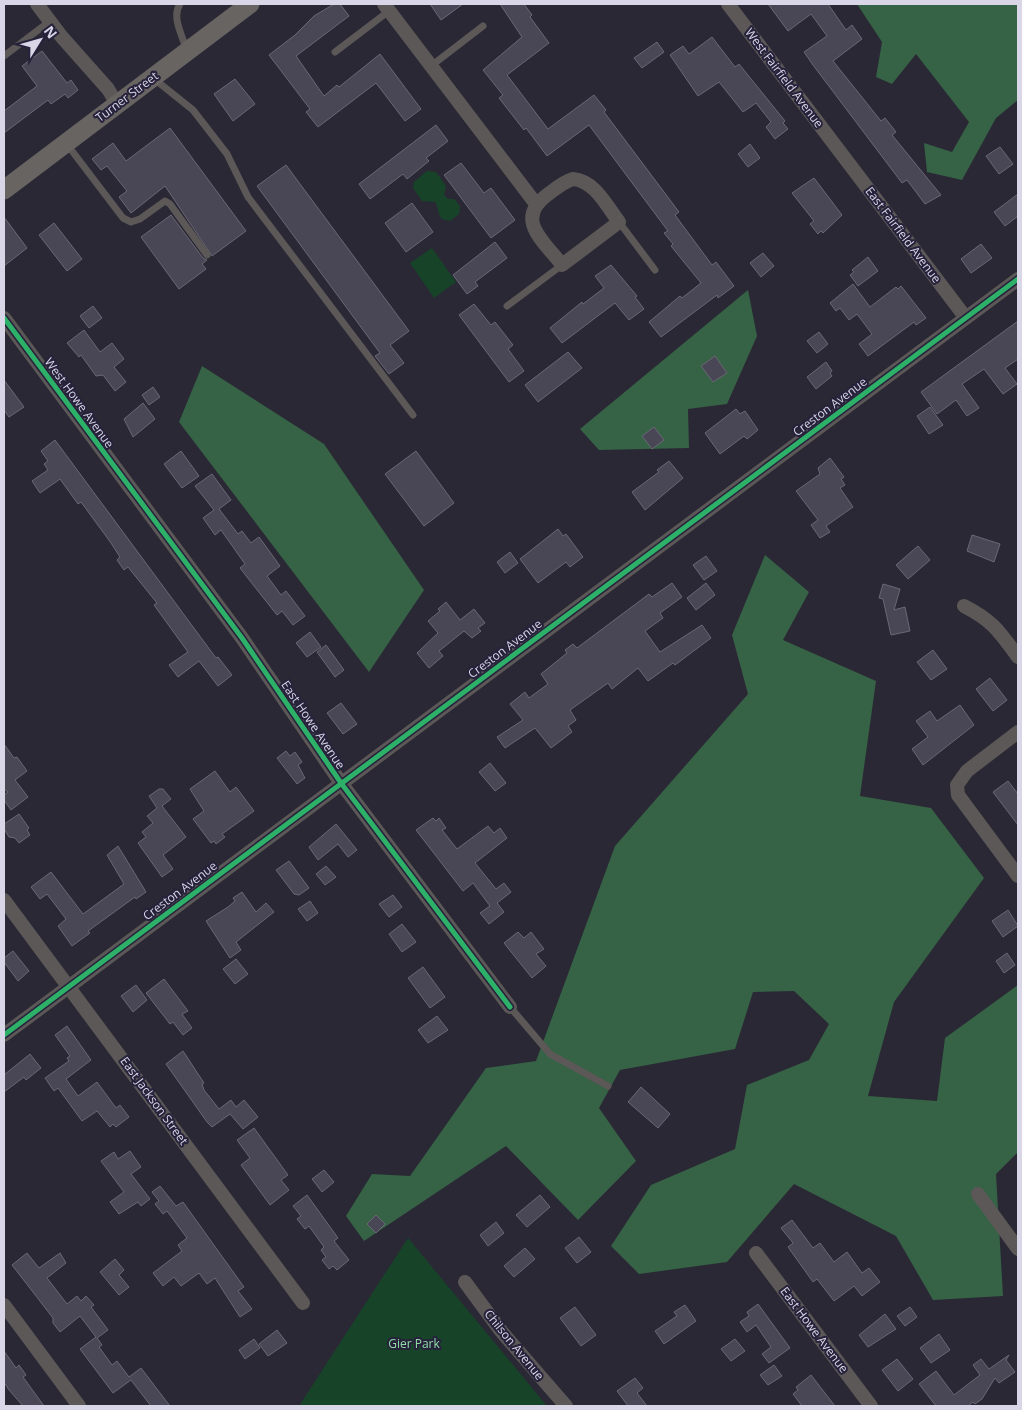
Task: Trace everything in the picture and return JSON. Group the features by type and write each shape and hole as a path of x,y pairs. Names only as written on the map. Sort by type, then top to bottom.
{"street":[{"path":"37,4 108,89 117,104"},
{"name":"West Fairfield Avenue","path":"728,4 840,152"},
{"name":"Turner Street","path":"4,190 244,6"},
{"path":"386,7 536,204"},
{"name":"East Fairfield Avenue","path":"840,152 966,318"},
{"path":"573,178 590,184 618,222 562,265 534,228 530,216 536,204 565,181 573,178"},
{"name":"Creston Avenue","path":"4,1036 1018,279"},
{"name":"West Howe Avenue","path":"4,318 138,500"},
{"name":"East Howe Avenue","path":"138,500 242,638 341,783 510,1007"},
{"path":"964,606 985,617 996,627 1018,657"},
{"path":"1018,732 961,776 957,785 958,795 1018,876"},
{"name":"East Jackson Street","path":"4,900 303,1303"},
{"path":"978,1194 1018,1249"},
{"name":"East Howe Avenue","path":"756,1253 871,1406"},
{"name":"Chilson Avenue","path":"465,1282 501,1331 566,1406"},
{"path":"4,1305 79,1406"}],"lane":[{"path":"180,4 177,9 176,18 187,51"},
{"path":"335,52 386,7"},
{"path":"4,56 50,21"},
{"path":"431,66 484,26"},
{"path":"152,78 193,110 227,154 248,197 413,415"},
{"path":"66,143 123,218 131,222 140,219 165,201 170,204 207,255"},
{"path":"618,222 655,270"},
{"path":"507,306 562,265"},
{"path":"510,1007 550,1054 608,1086"}],"green space":[{"path":"857,4 1018,4 1018,100 996,118 962,180 927,172 924,143 952,152 969,122 916,54 892,84 876,77 882,42"},
{"path":"427,171 436,172 446,186 444,195 448,199 454,199 460,206 459,214 450,221 442,219 435,202 422,201 413,188 414,182"},
{"path":"432,248 456,282 434,298 410,263"},
{"path":"748,290 757,336 727,404 688,409 689,448 599,450 580,429"},
{"path":"202,366 324,444 424,590 369,672 179,422"},
{"path":"765,555 809,592 783,640 876,681 860,796 931,808 984,878 894,1002 868,1096 937,1101 945,1038 1018,985 1018,1152 996,1174 1003,1296 933,1300 896,1236 794,1184 727,1262 639,1274 611,1246 651,1185 735,1149 747,1085 809,1060 829,1024 794,991 753,992 735,1049 620,1070 599,1108 636,1161 578,1220 506,1146 364,1241 346,1216 372,1174 410,1176 486,1068 536,1061 615,846 748,694 732,635"},
{"name":"Gier Park","path":"408,1238 547,1406 299,1406"}],"building":[{"path":"334,4 340,4 349,16 296,56 324,96 337,85 339,87 380,54 421,109 405,121 376,83 318,127 306,112 310,109 269,55 295,35 314,16"},
{"path":"430,4 463,4 441,20"},
{"path":"500,4 524,4 532,15 530,17 549,43 507,75 548,129 594,95 606,110 604,112 679,212 675,215 712,265 716,262 734,286 718,298 717,295 661,337 649,322 680,296 682,298 701,283 671,246 673,244 664,233 668,231 589,125 547,156 526,128 524,130 499,98 503,95 483,70 522,37"},
{"path":"768,4 828,4 846,30 852,25 862,39 833,61 881,121 885,118 896,132 892,135 941,195 925,204 907,180 902,183 813,65 804,52 827,36 811,14 788,31"},
{"path":"712,37 735,67 739,64 785,121 783,123 788,129 775,139 766,127 771,122 756,103 743,112 719,82 698,96 670,55 683,46 689,54"},
{"path":"657,42 664,52 642,68 634,58"},
{"path":"42,51 67,83 71,80 78,90 68,98 65,94 51,104 48,100 4,133 4,111 37,86 22,66"},
{"path":"235,79 255,104 233,121 214,94"},
{"path":"436,125 448,141 426,158 429,161 407,179 403,174 370,199 359,184"},
{"path":"170,128 246,231 212,256 165,186 131,213 119,197 127,191 107,166 101,170 92,159 113,143 126,161"},
{"path":"750,144 760,158 748,167 738,154"},
{"path":"1000,147 1013,164 999,174 986,156"},
{"path":"461,163 484,193 491,188 515,220 491,238 444,175"},
{"path":"286,165 409,331 390,345 404,363 389,374 375,356 380,353 257,186"},
{"path":"814,178 842,215 823,233 821,231 818,234 810,224 814,221 792,193"},
{"path":"1018,194 1018,216 1005,226 994,212"},
{"path":"412,203 433,232 406,252 385,223"},
{"path":"171,215 203,258 207,260 202,264 206,269 179,289 141,237"},
{"path":"4,217 27,248 4,266"},
{"path":"54,223 82,259 67,271 39,235"},
{"path":"495,242 507,258 475,282 478,286 467,294 453,275"},
{"path":"981,244 992,258 971,273 961,259"},
{"path":"763,253 774,266 761,277 750,263"},
{"path":"868,257 878,271 858,286 850,275 854,272 852,270"},
{"path":"611,265 637,296 635,297 644,309 629,320 615,303 562,343 550,328 582,302 583,304 604,288 595,276"},
{"path":"853,284 870,307 896,287 898,289 901,286 926,318 916,325 914,322 868,356 859,344 872,334 857,314 849,320 840,308 836,311 830,303"},
{"path":"474,304 491,325 495,322 513,345 508,349 524,371 509,382 459,315"},
{"path":"93,306 102,318 89,328 80,316"},
{"path":"1018,321 1018,359 1005,368 1017,384 1003,394 984,369 962,384 979,408 967,416 956,400 937,414 921,392"},
{"path":"84,330 100,352 112,343 124,359 114,367 126,382 115,391 103,375 96,376 81,355 79,357 67,343"},
{"path":"819,332 828,344 817,353 807,341"},
{"path":"568,352 582,368 538,402 525,385"},
{"path":"715,356 727,373 713,382 701,366"},
{"path":"826,362 832,371 830,373 832,376 816,389 807,377"},
{"path":"4,380 24,407 9,417 4,410"},
{"path":"153,387 160,397 149,405 142,395"},
{"path":"143,403 155,419 133,437 124,419"},
{"path":"930,407 943,425 929,434 917,416"},
{"path":"736,409 740,414 745,411 758,430 747,439 744,436 720,454 705,433"},
{"path":"654,427 664,440 652,449 642,436"},
{"path":"55,440 216,658 218,657 232,675 218,686 199,661 178,677 169,665 188,652 154,605 157,603 128,567 124,570 117,560 120,557 111,543 81,502 78,504 60,479 40,493 32,481 48,470 44,464 48,461 41,451"},
{"path":"181,451 199,476 182,488 164,464"},
{"path":"416,451 454,503 424,526 385,474"},
{"path":"830,458 844,477 841,479 845,485 840,488 853,507 826,526 830,532 820,538 811,525 818,520 796,491 820,474 818,468"},
{"path":"669,461 683,478 645,510 632,492 659,472 657,470"},
{"path":"212,474 231,500 219,509 238,534 242,531 251,543 259,537 280,566 267,576 281,595 286,591 305,616 293,625 282,611 277,615 240,568 245,564 221,530 215,535 203,518 214,510 195,486"},
{"path":"558,529 563,536 566,534 583,557 570,567 566,562 538,583 520,559"},
{"path":"972,535 1000,544 994,562 967,551"},
{"path":"918,546 930,560 908,579 896,565"},
{"path":"510,552 518,563 505,573 497,562"},
{"path":"706,556 717,571 704,580 693,565"},
{"path":"672,583 682,597 660,613 663,618 645,631 660,652 702,625 711,638 675,665 673,663 648,681 638,668 612,689 608,683 570,710 576,720 568,726 572,732 551,748 535,728 505,748 497,737 523,720 510,704 525,692 529,698 548,684 541,674 567,653 565,650 573,644 577,648 649,594 652,597"},
{"path":"706,583 715,595 696,610 687,598"},
{"path":"883,584 900,589 894,610 905,607 910,631 891,635 883,599 879,598"},
{"path":"446,602 460,620 474,609 485,623 478,628 481,631 472,638 464,631 439,651 443,656 429,668 417,653 438,633 428,621 440,611 438,609"},
{"path":"310,632 321,647 307,657 296,643"},
{"path":"326,645 344,670 335,677 317,652"},
{"path":"933,650 947,669 931,680 917,662"},
{"path":"990,678 1007,700 993,711 976,689"},
{"path":"341,703 357,724 343,734 327,713"},
{"path":"960,705 974,725 923,765 912,749 928,737 916,721 930,711 937,721"},
{"path":"4,744 27,771 15,780 28,797 11,810 4,800 4,795 8,792 4,789"},
{"path":"286,751 290,756 295,752 302,762 298,765 305,778 297,784 277,758"},
{"path":"490,763 506,783 495,791 479,772"},
{"path":"215,771 230,792 236,787 254,811 222,834 225,837 216,844 214,841 211,843 193,819 204,811 190,789"},
{"path":"1008,781 1018,794 1018,825 993,792"},
{"path":"159,789 163,789 171,799 162,806 186,837 163,855 173,869 162,877 138,843 146,837 142,832 153,823 147,816 157,808 149,796"},
{"path":"19,814 29,828 27,830 30,835 19,843 15,838 9,837 4,829 4,824"},
{"path":"433,818 436,821 439,818 446,828 442,830 457,849 488,826 494,833 500,828 507,838 475,863 496,889 504,883 511,892 497,903 504,912 489,924 480,913 490,906 473,883 463,891 416,830"},
{"path":"336,824 357,850 348,857 338,844 318,860 309,847"},
{"path":"118,846 146,892 136,899 135,897 88,931 90,933 72,946 58,926 66,919 47,894 40,899 31,887 51,872 83,914 124,884 107,855"},
{"path":"289,861 309,888 299,895 294,894 276,870"},
{"path":"326,866 336,877 325,885 316,874"},
{"path":"242,892 256,912 266,903 274,912 236,942 241,950 230,958 206,921 228,907 235,901 233,898"},
{"path":"393,895 402,907 389,917 379,904"},
{"path":"310,901 318,913 307,921 298,909"},
{"path":"1008,910 1018,926 1003,937 992,921"},
{"path":"402,924 416,942 402,952 389,934"},
{"path":"518,932 524,938 531,932 544,949 536,954 546,966 532,978 504,943"},
{"path":"13,951 29,971 18,981 4,962 4,958"},
{"path":"1007,953 1015,965 1004,973 996,961"},
{"path":"236,959 248,974 235,984 223,969"},
{"path":"423,967 445,997 430,1008 408,978"},
{"path":"164,979 188,1011 182,1014 192,1028 183,1035 173,1022 170,1024 146,993"},
{"path":"136,985 147,1000 133,1012 121,996"},
{"path":"437,1016 448,1030 428,1043 418,1030"},
{"path":"67,1026 91,1060 66,1079 78,1096 97,1082 116,1108 120,1105 129,1117 116,1127 113,1124 110,1127 97,1111 82,1121 58,1088 54,1091 45,1078 69,1061 67,1058 70,1056 55,1035"},
{"path":"183,1051 204,1083 202,1084 204,1090 219,1109 231,1100 236,1107 244,1100 258,1117 243,1129 230,1114 212,1127 166,1064"},
{"path":"30,1054 41,1068 26,1080 24,1077 4,1092 4,1075"},
{"path":"641,1087 670,1114 658,1128 628,1102"},
{"path":"254,1128 288,1175 281,1180 289,1190 270,1205 241,1165 250,1158 237,1140"},
{"path":"130,1151 141,1167 131,1174 150,1199 141,1206 138,1202 119,1214 110,1202 124,1192 101,1161 114,1152 118,1159"},
{"path":"324,1170 334,1182 322,1192 312,1179"},
{"path":"160,1186 176,1206 183,1202 244,1287 238,1291 252,1309 240,1317 215,1278 207,1284 199,1273 181,1286 174,1277 163,1286 153,1273 182,1251 178,1245 187,1238 167,1211 163,1214 155,1204 159,1201 152,1192"},
{"path":"307,1195 338,1238 334,1241 349,1260 337,1270 333,1266 329,1269 322,1260 326,1257 321,1250 324,1247 309,1226 305,1229 297,1219 301,1216 293,1206"},
{"path":"540,1195 550,1207 527,1227 516,1215"},
{"path":"376,1215 385,1224 376,1233 367,1224"},
{"path":"792,1220 813,1248 820,1243 834,1262 847,1252 862,1273 869,1268 880,1282 862,1296 854,1286 834,1301 817,1279 813,1282 788,1247 793,1243 781,1228"},
{"path":"496,1222 504,1233 488,1246 480,1235"},
{"path":"579,1237 591,1252 577,1263 565,1248"},
{"path":"525,1248 535,1259 514,1277 504,1266"},
{"path":"27,1253 39,1268 60,1253 66,1263 47,1278 67,1304 77,1296 81,1301 86,1296 94,1305 91,1307 108,1330 97,1338 102,1345 99,1347 112,1365 117,1361 129,1377 141,1368 170,1406 151,1406 131,1380 113,1393 80,1349 96,1337 80,1316 60,1332 53,1323 53,1318 12,1265"},
{"path":"115,1259 124,1270 119,1275 129,1287 119,1295 100,1272"},
{"path":"758,1304 790,1348 769,1363 762,1354 771,1347 756,1325 747,1332 740,1322 749,1316 747,1312"},
{"path":"685,1305 696,1321 664,1344 655,1331 677,1316 674,1312"},
{"path":"575,1307 596,1335 581,1346 560,1318"},
{"path":"910,1307 917,1317 905,1326 897,1316"},
{"path":"885,1314 896,1329 868,1347 859,1335"},
{"path":"277,1330 287,1343 268,1356 259,1344"},
{"path":"939,1334 950,1350 931,1363 920,1348"},
{"path":"254,1339 260,1348 245,1359 239,1350"},
{"path":"735,1339 745,1351 731,1361 721,1349"},
{"path":"4,1351 16,1368 19,1365 26,1375 23,1377 44,1406 23,1406 9,1390 4,1382"},
{"path":"1009,1355 1006,1360 1015,1372 999,1383 995,1378 982,1399 975,1404 973,1402 968,1406 936,1406 919,1384 936,1371 954,1395 980,1375 973,1365 981,1359 989,1369"},
{"path":"897,1359 913,1379 898,1391 882,1370"},
{"path":"774,1365 782,1376 768,1385 760,1375"},
{"path":"811,1375 835,1406 802,1406 793,1394 798,1390 796,1387"},
{"path":"635,1378 643,1388 637,1393 647,1406 628,1406 617,1391"}],"cycle path":[{"path":"4,1035 1018,279"},
{"path":"4,318 242,638 341,783 510,1007"}]}
